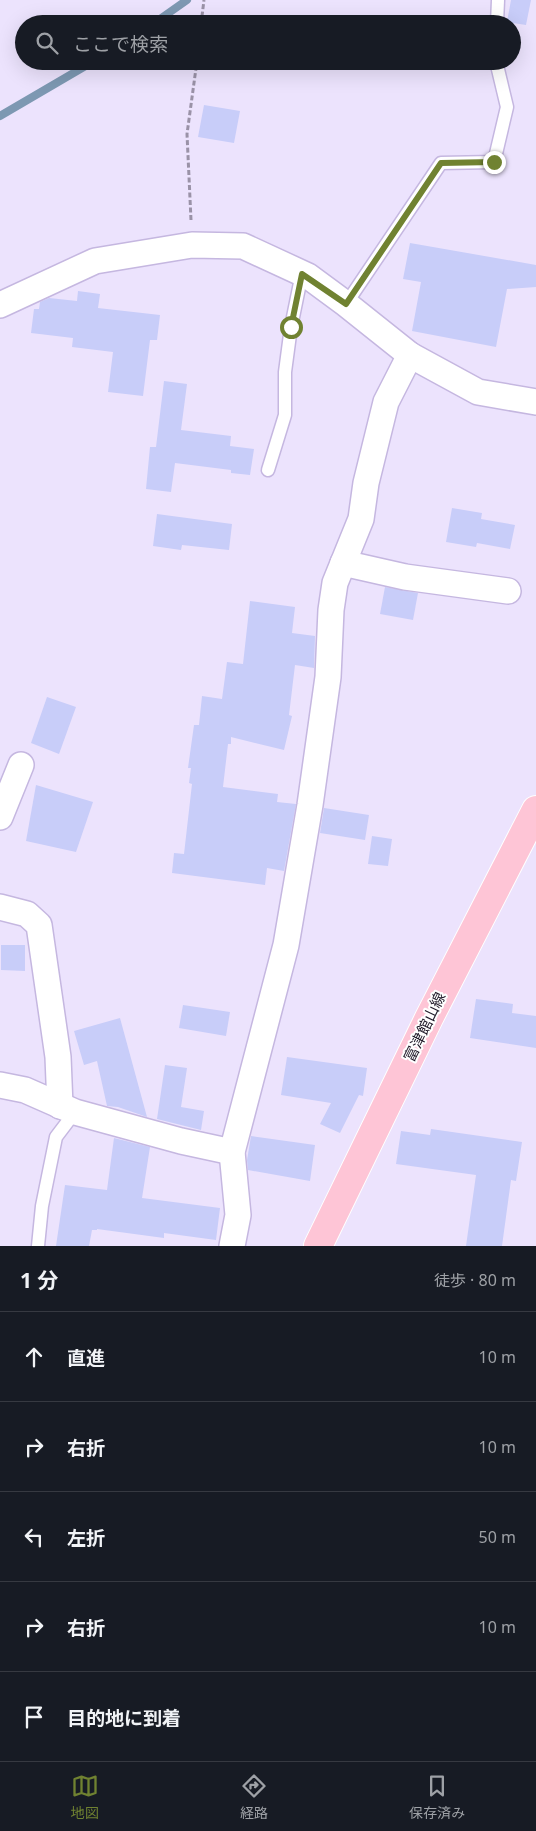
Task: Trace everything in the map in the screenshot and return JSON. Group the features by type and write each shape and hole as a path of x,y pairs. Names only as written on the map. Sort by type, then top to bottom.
{"main road":[{"name":"富津館山線","path":"318,1246 429,1018 536,810"}],"street":[{"path":"0,305 95,261 192,245 243,246 302,274 346,304 410,355 478,392 536,402"},
{"path":"232,1246 238,1215 232,1152 286,945 310,805 328,677 331,610 335,583 361,519 366,483 386,402 410,355"},
{"path":"343,563 405,577 508,591"},
{"path":"0,817 21,765"},
{"path":"0,907 26,914 39,925 67,1109"},
{"path":"0,1085 25,1090 67,1109 181,1141 232,1152"}],"lane":[{"path":"497,15 498,0"},
{"path":"346,304 441,163 494,162 507,107 498,70"},
{"path":"268,470 285,415 285,372 291,327 302,274"},
{"path":"38,1246 42,1206 56,1137 67,1109"}],"path":[{"path":"202,15 204,0"},
{"path":"192,245 187,134 196,70"}],"building":[{"path":"511,0 531,0 526,25 521,24 521,15 508,15"},
{"path":"204,105 240,111 234,143 198,137"},
{"path":"410,243 536,265 536,287 507,289 496,347 412,331 421,282 403,279"},
{"path":"78,291 100,294 98,308 160,315 157,340 150,340 143,396 108,392 113,352 72,347 73,338 31,333 34,309 39,309 40,302 49,298 77,301"},
{"path":"164,381 187,384 181,430 231,436 230,446 254,449 250,475 231,473 231,470 175,463 171,492 146,489 150,447 156,447"},
{"path":"452,508 482,513 481,519 515,525 510,549 477,543 476,547 446,542"},
{"path":"157,514 232,524 229,550 182,545 181,550 153,546"},
{"path":"385,587 418,593 413,620 380,614"},
{"path":"250,601 295,607 292,633 315,636 314,668 295,665 289,715 292,716 284,750 231,737 231,744 228,744 223,787 278,794 277,802 296,804 284,871 267,868 265,885 172,873 174,853 184,854 192,784 189,783 191,768 188,768 194,725 199,725 202,696 222,699 227,662 243,664"},
{"path":"47,697 76,707 59,754 31,743"},
{"path":"36,785 93,802 76,852 26,841"},
{"path":"324,808 369,815 365,840 320,833"},
{"path":"372,836 392,839 388,866 368,864"},
{"path":"1,945 25,945 25,971 1,970"},
{"path":"476,999 513,1004 512,1013 536,1016 536,1048 470,1038"},
{"path":"183,1005 230,1012 226,1036 179,1028"},
{"path":"120,1018 147,1117 118,1107 107,1106 97,1061 84,1065 74,1031"},
{"path":"287,1057 367,1068 363,1096 359,1095 340,1133 320,1124 331,1103 281,1095"},
{"path":"165,1065 187,1068 181,1107 204,1111 201,1130 157,1119"},
{"path":"431,1129 522,1142 516,1181 511,1180 502,1246 466,1246 476,1175 396,1164 401,1131 430,1135"},
{"path":"251,1136 315,1145 310,1181 248,1170 247,1160"},
{"path":"114,1138 150,1147 142,1198 220,1208 216,1240 164,1233 164,1238 97,1229 92,1230 89,1246 56,1246 65,1185 107,1190"}],"waterway":[{"path":"166,15 187,0"},
{"path":"0,116 79,70"}],"route":[{"path":"291,327 302,274 308,276 346,304 441,163 494,162"}]}
